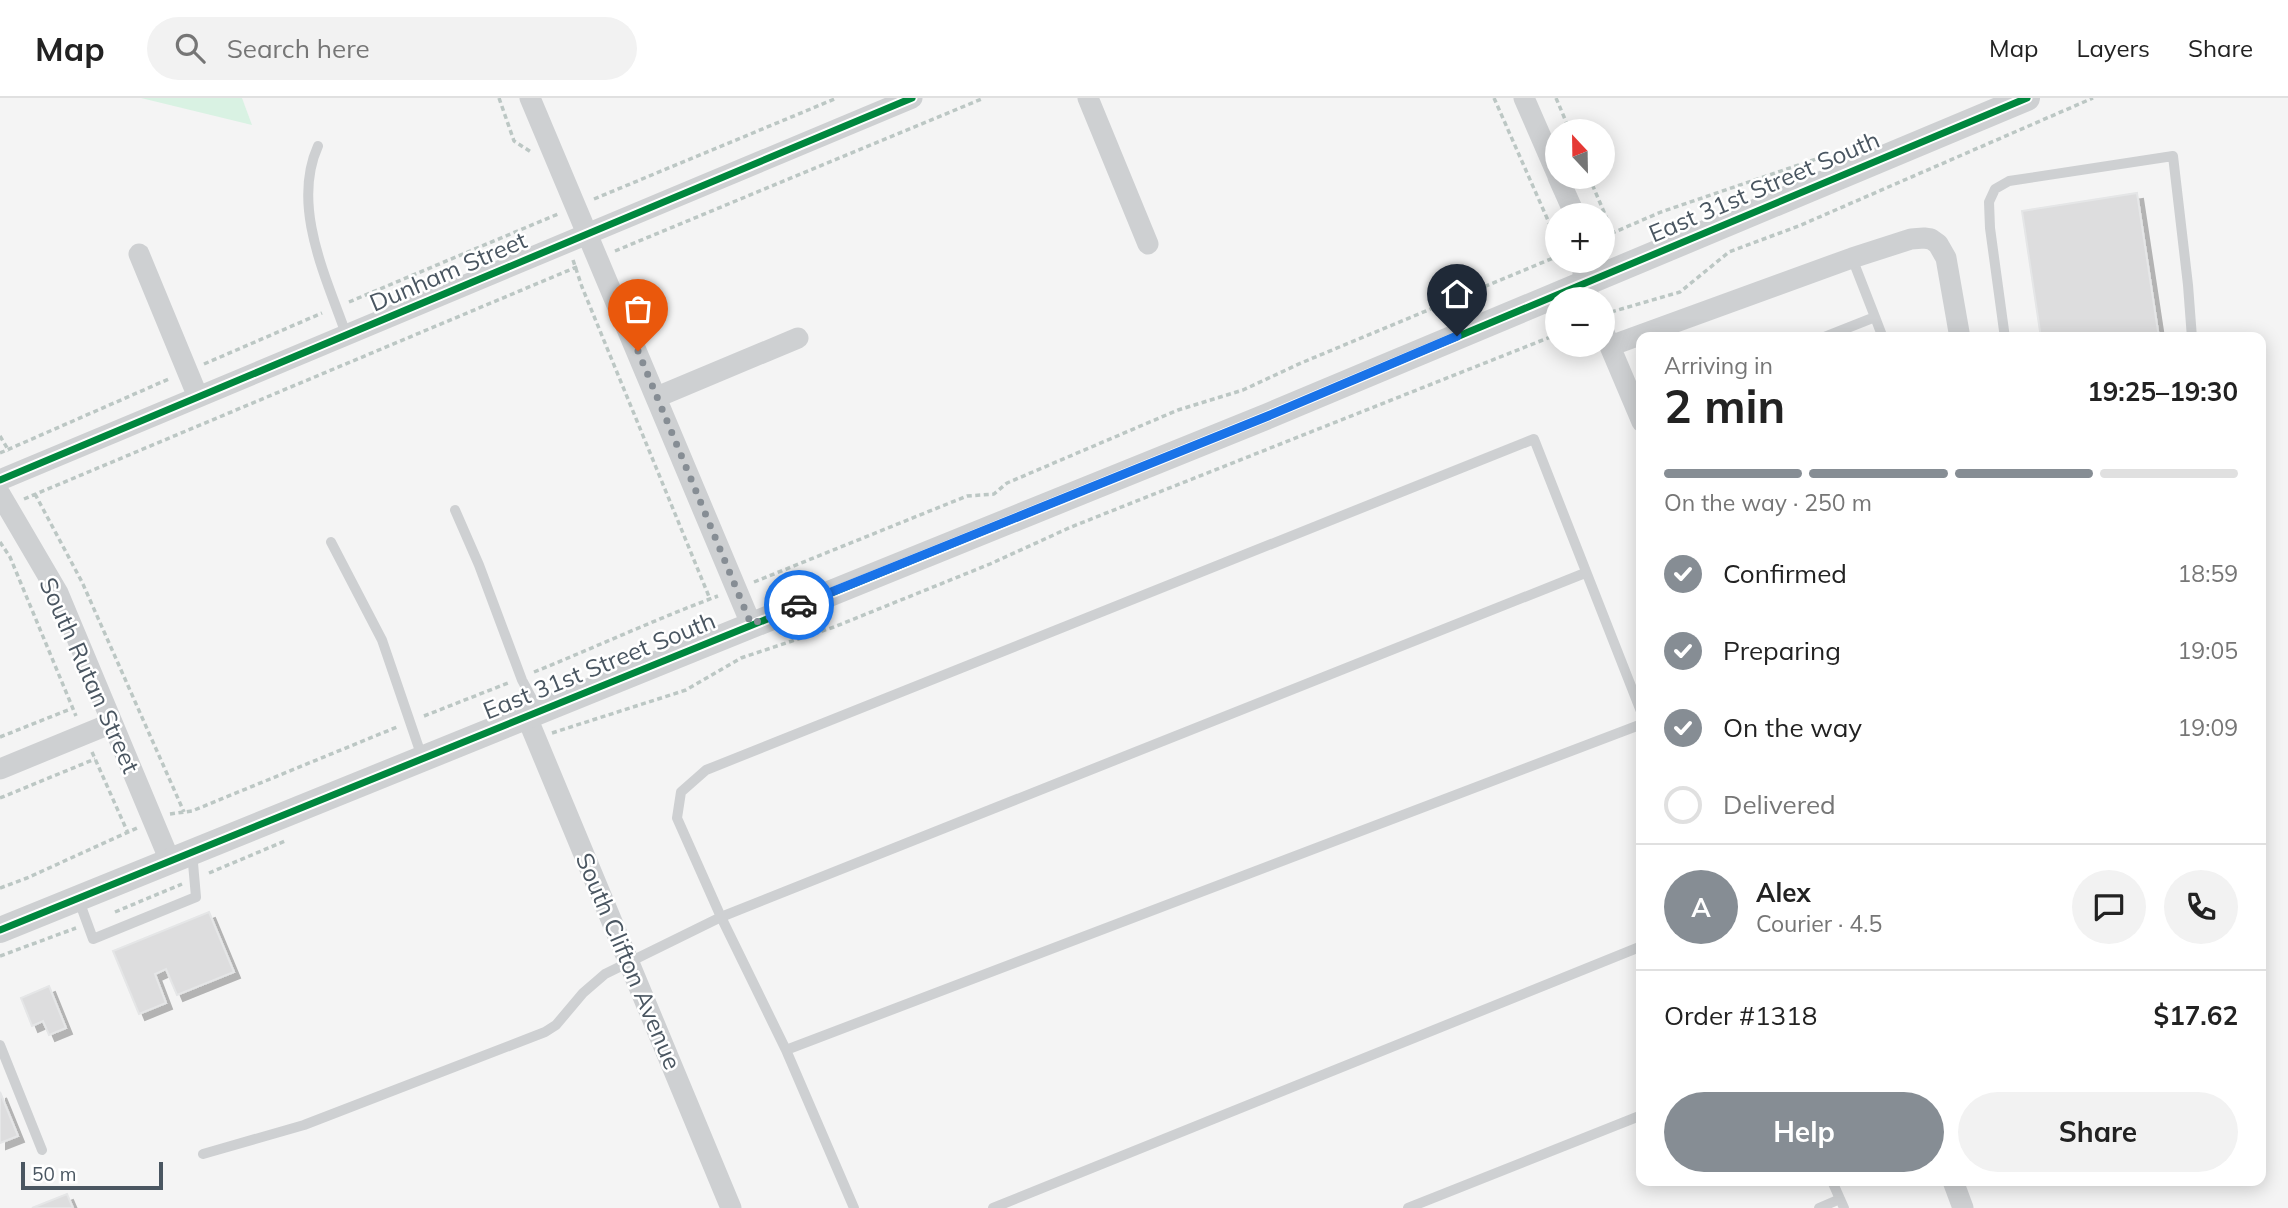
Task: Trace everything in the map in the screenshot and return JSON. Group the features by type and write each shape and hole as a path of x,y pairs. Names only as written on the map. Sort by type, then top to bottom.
{"street":[{"path":"530,98 589,233 751,624"},
{"name":"Dunham Street","path":"0,480 912,98"},
{"path":"1088,98 1148,244"},
{"path":"1524,98 1545,146"},
{"name":"East 31st Street South","path":"0,930 422,757 534,721 751,624 1268,416 2027,98"},
{"path":"1615,335 1911,239 1931,239 1938,244 1947,258 1959,332"},
{"path":"139,254 198,397"},
{"path":"657,397 798,338"},
{"path":"1614,357 1636,405"},
{"name":"South Rutan Street","path":"4,500 58,593 153,819 181,856"},
{"name":"South Clifton Avenue","path":"534,721 731,1208"},
{"path":"0,769 112,723"},
{"path":"1955,1186 1964,1208"}],"lane":[{"path":"318,146 309,164 307,200 314,235 346,334"},
{"path":"2005,332 1990,228 1989,202 1995,189 2008,181 2173,156 2192,332"},
{"path":"1852,258 1881,332"},
{"path":"1837,332 1875,317"},
{"path":"854,1208 786,1050 721,918 677,818 681,792 706,770 1534,439 1636,699"},
{"path":"454,510 479,565 534,721"},
{"path":"331,542 382,640 422,757"},
{"path":"203,1154 304,1125 545,1032 566,1015 596,980 721,918 1585,573"},
{"path":"786,1050 1636,726"},
{"path":"78,898 93,939 196,897 194,879 181,856"},
{"path":"993,1208 1636,948"},
{"path":"0,1045 41,1150"},
{"path":"1408,1208 1636,1117"},
{"path":"1819,1208 1842,1204 1834,1186"}],"path":[{"path":"499,98 514,141 531,153"},
{"path":"0,453 337,307 837,98"},
{"path":"4,500 35,494 984,98"},
{"path":"1494,98 1545,214"},
{"path":"1556,98 1565,119"},
{"path":"1615,310 1680,292 1729,252 1801,225 2093,98"},
{"path":"1615,232 1661,212 1832,154"},
{"path":"551,203 587,300 710,599"},
{"path":"0,888 161,815 192,811 521,678 667,615 967,496 994,494 1007,483 1165,415 1243,390 1301,363 1545,261"},
{"path":"534,721 686,690 741,658 834,627 990,564 1071,527 1545,339"},
{"path":"0,436 35,494 82,582 184,812"},
{"path":"0,542 9,557 128,832"},
{"path":"0,737 73,708"},
{"path":"0,798 96,759"},
{"path":"0,956 88,923 297,836"}],"green space":[{"path":"141,98 242,98 252,125"}],"building":[{"path":"2137,193 2158,332 2040,332 2022,211"},
{"path":"209,912 234,972 177,995 166,969 155,974 166,1003 139,1014 113,951"},
{"path":"49,986 66,1028 49,1035 43,1021 32,1026 21,998"},
{"path":"0,1092 18,1136 0,1143"},
{"path":"67,1194 73,1208 32,1208"}],"cycle path":[{"path":"0,480 912,98"},
{"path":"0,930 1268,416 2027,98"}],"way so far":[{"path":"638,351 751,624 799,605"}],"route":[{"path":"799,605 1268,416 1457,336"}]}
